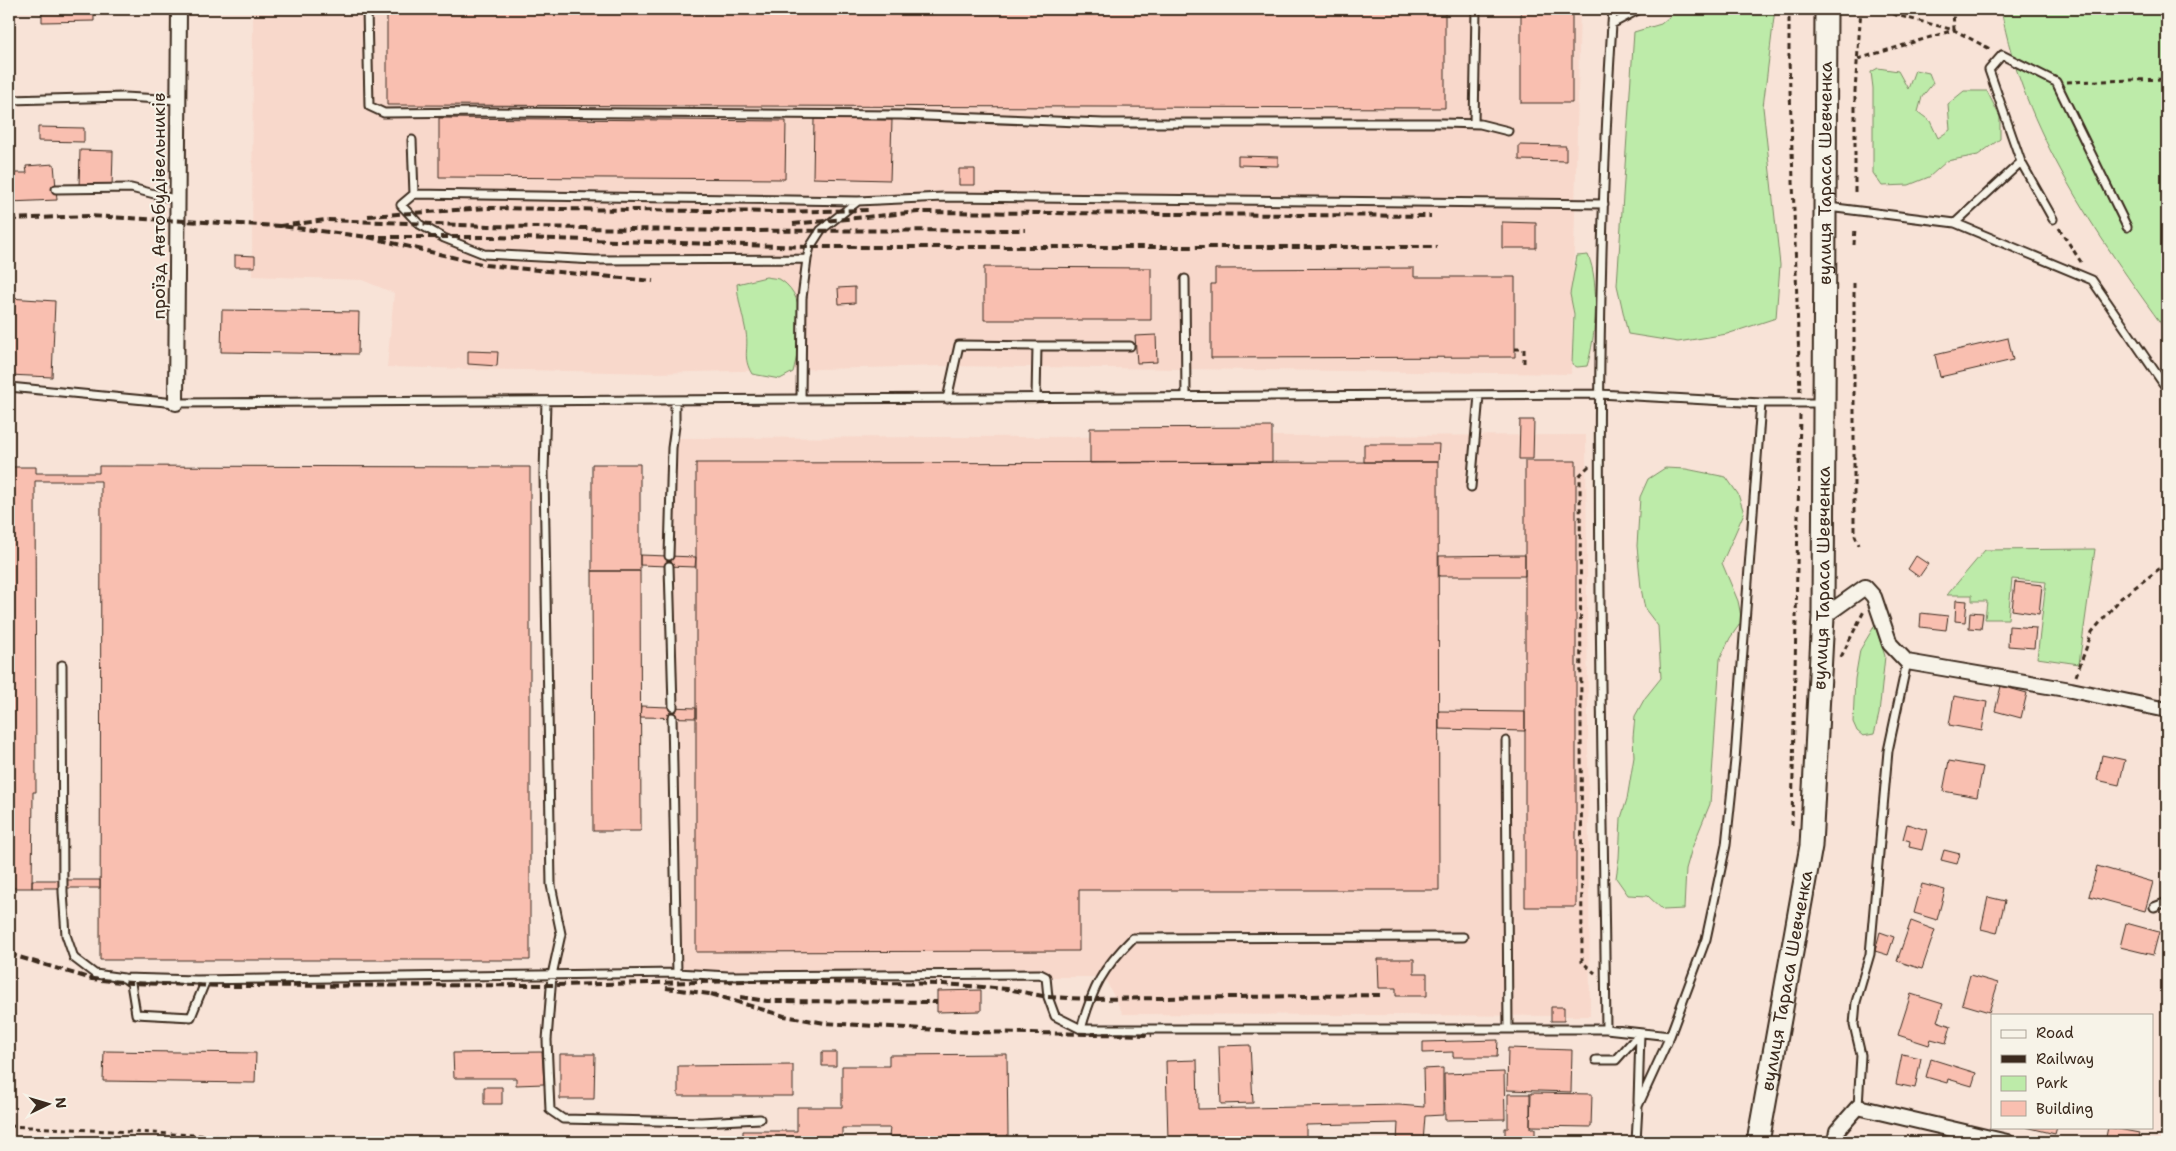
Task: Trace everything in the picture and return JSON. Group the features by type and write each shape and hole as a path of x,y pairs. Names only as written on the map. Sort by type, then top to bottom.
{"main road":[{"name":"вулиця Тараса Шевченка","path":"1758,1142 1811,846 1823,617 1826,403 1826,9"}],"street":[{"name":"проїзд Автобудівельників","path":"176,403 179,9"},
{"path":"1823,617 1865,587 1874,598 1890,644 1907,662 2071,690 2167,710"},
{"path":"1835,1142 1837,1132 1858,1107 2007,1142"}],"lane":[{"path":"367,9 369,106 384,113 485,112 900,116 1103,123 1474,124 1508,131"},
{"path":"1474,124 1476,9"},
{"path":"1606,1029 1599,394 1606,113 1613,9"},
{"path":"1612,24 1640,9"},
{"path":"2053,219 2021,162 1989,70 2002,55 2056,82 2128,227"},
{"path":"9,100 124,97 179,100"},
{"path":"412,140 414,194"},
{"path":"1955,223 2021,162"},
{"path":"56,189 131,188 178,200"},
{"path":"807,259 595,260 484,254 444,238 419,224 400,205 414,194 858,201 953,198 1604,204"},
{"path":"801,400 802,298 810,247 821,230 858,201"},
{"path":"1826,206 1955,223 2092,280 2167,390"},
{"path":"1185,279 1186,397"},
{"path":"947,399 959,345 1130,346"},
{"path":"1036,398 1037,346"},
{"path":"9,387 176,403 1599,394 1761,403 1826,403"},
{"path":"1472,487 1479,395"},
{"path":"669,556 675,400"},
{"path":"546,401 544,474 551,885 561,934 552,975 547,1040 550,1110 563,1120 701,1122 760,1120"},
{"path":"1638,1106 1670,1036 1706,939 1726,845 1735,760 1761,403"},
{"path":"669,566 673,707"},
{"path":"1858,1107 1861,1055 1854,1025 1856,1002 1870,954 1888,751 1907,662"},
{"path":"62,665 66,935 74,958 95,974 124,978 206,980 677,973 728,976 1040,974 1046,977 1048,997 1055,1016 1081,1029 1606,1029 1670,1036"},
{"path":"672,718 677,973"},
{"path":"1506,741 1508,1029"},
{"path":"2154,907 2167,902"},
{"path":"1081,1029 1090,995 1110,961 1133,938 1464,937"},
{"path":"124,978 131,983 136,1014 190,1017 206,980"},
{"path":"1596,1060 1616,1060 1640,1033"},
{"path":"1636,1142 1640,1033"}],"path":[{"path":"1790,9 1789,59 1800,404 1791,830"},
{"path":"1855,192 1855,91 1861,9"},
{"path":"1885,9 1896,15 1954,30 2002,55"},
{"path":"1953,9 1954,30"},
{"path":"1858,59 1954,30"},
{"path":"2056,82 2167,79"},
{"path":"2053,219 2092,280"},
{"path":"1854,245 1855,227"},
{"path":"1854,283 1854,533 1859,545"},
{"path":"1515,349 1524,350 1524,365"},
{"path":"1592,463 1580,475 1582,962 1605,981"},
{"path":"2071,690 2092,632 2121,598 2167,562"},
{"path":"9,1126 214,1136 270,1142"}],"shaded area":[{"path":"253,9 1580,9 1571,374 945,366 653,373 387,367 394,293 362,280 252,276"},
{"path":"1586,435 1590,1016 1123,1014 1104,977 671,977 670,438"}],"green space":[{"path":"1678,9 1775,9 1763,107 1780,265 1776,318 1727,334 1678,342 1628,334 1617,285 1634,32 1661,24"},
{"path":"2001,9 2158,9 2167,46 2167,332 2089,219 2044,139 2026,97 2012,54"},
{"path":"1878,68 1898,71 1908,89 1915,70 1929,73 1933,83 1922,97 1918,112 1930,121 1938,138 1950,130 1948,104 1964,91 1987,91 2000,117 2000,139 1978,155 1947,161 1929,177 1909,185 1882,186 1873,173 1873,88 1871,72"},
{"path":"1588,255 1592,266 1595,295 1593,341 1587,366 1577,367 1572,364 1574,314 1570,294 1577,256"},
{"path":"766,277 781,280 790,288 799,310 800,336 793,372 780,379 752,374 746,358 747,338 737,284"},
{"path":"1665,468 1686,469 1726,477 1738,494 1744,513 1722,563 1738,601 1742,621 1730,638 1720,659 1710,804 1692,848 1686,869 1684,909 1663,910 1648,896 1628,895 1616,878 1621,818 1627,799 1634,757 1635,716 1645,698 1661,678 1658,626 1645,609 1641,588 1637,546 1640,497 1648,479"},
{"path":"2095,549 2079,664 2037,658 2046,582 2012,579 2008,619 1985,619 1987,601 1972,601 1972,595 1947,595 1985,550"},
{"path":"1875,625 1885,656 1879,714 1874,734 1863,736 1857,731 1853,722 1855,679 1860,650"}],"building":[{"path":"42,9 94,9 94,21 42,22"},
{"path":"387,9 1445,9 1445,108 387,105"},
{"path":"1521,9 1572,9 1572,103 1521,103"},
{"path":"439,118 786,121 785,179 439,177"},
{"path":"814,119 892,120 890,180 813,178"},
{"path":"38,127 84,128 84,142 38,141"},
{"path":"1519,145 1566,146 1566,161 1519,160"},
{"path":"80,150 113,151 112,188 79,187"},
{"path":"1238,156 1278,157 1278,166 1238,165"},
{"path":"54,164 57,200 9,202 9,173 27,173 26,166"},
{"path":"959,169 975,169 975,185 959,185"},
{"path":"1502,222 1536,223 1536,248 1502,248"},
{"path":"235,255 255,256 255,267 235,267"},
{"path":"984,267 1151,268 1151,320 984,320"},
{"path":"1414,268 1414,277 1515,277 1515,357 1211,358 1211,284 1215,284 1215,269"},
{"path":"855,287 855,303 839,304 838,288"},
{"path":"9,298 55,301 52,377 9,375"},
{"path":"222,310 359,312 358,354 221,352"},
{"path":"1156,335 1157,362 1137,363 1135,336"},
{"path":"2008,338 2013,360 1940,377 1935,355"},
{"path":"468,351 498,352 497,366 468,364"},
{"path":"1520,420 1534,420 1533,459 1519,459"},
{"path":"1272,427 1272,462 1090,463 1090,428"},
{"path":"1364,444 1439,444 1438,462 1364,462"},
{"path":"1525,461 1576,461 1576,907 1525,907"},
{"path":"1438,462 1439,890 1079,890 1079,951 696,952 696,463"},
{"path":"592,464 640,464 640,571 592,571"},
{"path":"99,466 530,467 530,960 100,960 101,481 35,481 36,792 33,792 32,888 9,888 9,467 36,467 36,473 99,473"},
{"path":"640,555 696,557 695,567 640,565"},
{"path":"1525,555 1525,576 1439,576 1439,556"},
{"path":"1916,556 1928,564 1919,577 1908,569"},
{"path":"592,571 640,571 641,831 593,831"},
{"path":"2015,582 2042,585 2039,614 2012,610"},
{"path":"1956,600 1967,601 1965,622 1955,621"},
{"path":"1970,612 1983,613 1981,629 1969,628"},
{"path":"1921,613 1948,616 1946,630 1920,627"},
{"path":"2009,626 2036,628 2034,648 2008,646"},
{"path":"2001,686 2027,693 2021,718 1995,711"},
{"path":"1954,696 1987,702 1982,731 1949,725"},
{"path":"641,706 696,708 696,718 640,717"},
{"path":"1439,711 1525,712 1525,731 1439,729"},
{"path":"2102,755 2125,760 2119,785 2097,780"},
{"path":"1949,761 1983,767 1977,797 1943,791"},
{"path":"1907,824 1927,830 1922,850 1909,847 1910,841 1903,839"},
{"path":"1944,850 1960,854 1957,864 1941,860"},
{"path":"2097,866 2153,882 2145,911 2089,896"},
{"path":"32,880 100,880 100,888 32,888"},
{"path":"1922,884 1945,890 1937,920 1914,913"},
{"path":"1988,897 2005,901 1997,933 1981,929"},
{"path":"1911,921 1935,930 1922,969 1897,961"},
{"path":"2126,923 2159,932 2153,955 2120,947"},
{"path":"1880,932 1894,937 1888,955 1875,951"},
{"path":"1378,959 1414,959 1414,973 1427,973 1427,996 1396,996 1396,988 1379,988"},
{"path":"1970,975 1998,983 1989,1012 1962,1004"},
{"path":"981,990 981,1011 937,1012 937,991"},
{"path":"1911,994 1943,1004 1937,1021 1951,1026 1946,1043 1931,1039 1929,1045 1898,1035"},
{"path":"1551,1007 1564,1007 1564,1021 1551,1021"},
{"path":"1498,1040 1497,1057 1453,1057 1453,1052 1423,1053 1423,1042"},
{"path":"1250,1045 1253,1103 1221,1104 1219,1046"},
{"path":"1508,1048 1572,1050 1571,1092 1507,1090"},
{"path":"104,1051 256,1053 255,1083 103,1081"},
{"path":"542,1052 544,1084 516,1085 516,1078 454,1078 453,1053"},
{"path":"822,1052 836,1052 836,1066 822,1066"},
{"path":"560,1054 595,1054 594,1099 560,1099"},
{"path":"1007,1054 1008,1136 889,1137 890,1128 842,1128 842,1136 838,1136 838,1142 743,1142 743,1131 797,1131 797,1107 842,1107 842,1066 889,1066 889,1055"},
{"path":"1902,1054 1921,1058 1915,1088 1896,1084"},
{"path":"1931,1059 1976,1073 1972,1086 1948,1079 1947,1083 1926,1077"},
{"path":"1197,1060 1198,1109 1399,1105 1424,1107 1423,1069 1443,1068 1443,1115 1425,1116 1423,1142 1397,1142 1398,1123 1306,1125 1306,1138 1168,1141 1166,1061"},
{"path":"793,1065 793,1096 678,1096 678,1066"},
{"path":"1504,1072 1505,1119 1445,1120 1444,1074"},
{"path":"484,1087 502,1087 502,1104 484,1104"},
{"path":"1531,1093 1592,1094 1591,1127 1530,1126"},
{"path":"1508,1094 1530,1094 1530,1128 1535,1128 1535,1142 1505,1142 1505,1128 1508,1128"},
{"path":"2030,1128 2057,1128 2055,1134"},
{"path":"2108,1128 2139,1133 2137,1142 2105,1142"}],"railway":[{"path":"368,216 487,208 780,212 868,210"},
{"path":"793,224 918,212 1431,216"},
{"path":"9,219 89,216 280,226 368,237 485,265 653,281"},
{"path":"280,226 326,220 489,226 729,231 1025,230"},
{"path":"368,237 492,237 810,247 1437,247"},
{"path":"9,954 92,979 131,983 223,986 553,985 750,981 944,984 1007,989 1048,997 1089,999 1381,995"},
{"path":"666,988 717,995"},
{"path":"711,994 784,1016 825,1023 971,1032 1152,1035"},
{"path":"740,997 767,1001 937,1002"}]}
